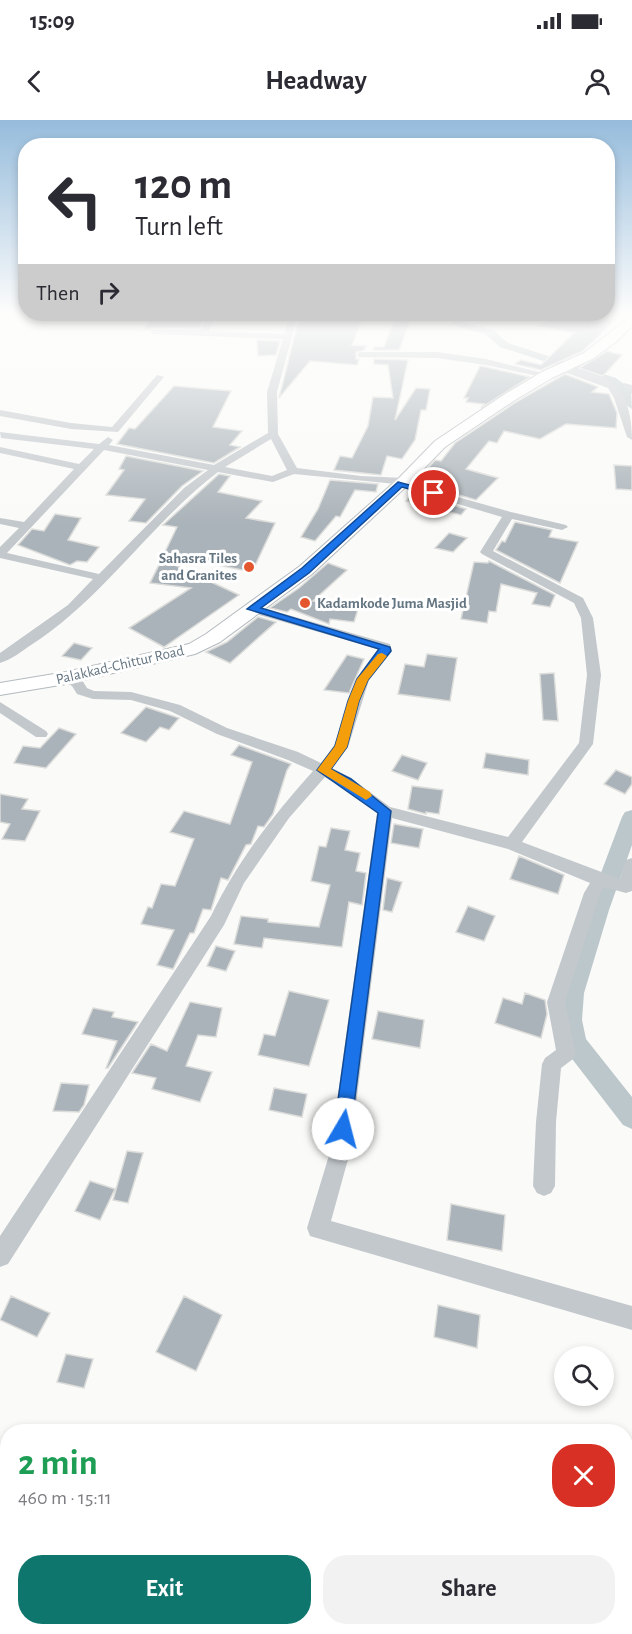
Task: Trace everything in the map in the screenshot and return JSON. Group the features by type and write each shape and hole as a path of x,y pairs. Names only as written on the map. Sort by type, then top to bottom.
{"main road":[{"name":"Palakkad-Chittur Road","path":"0,689 66,678 195,648 306,570 440,444 480,415 536,383"}],"street":[{"path":"0,555 102,447 155,383"},
{"path":"274,383 272,392 273,434 293,471"},
{"path":"602,383 616,391 632,437"},
{"path":"0,413 70,426 115,430"},
{"path":"0,659 33,638 72,608 188,490 218,467 273,434"},
{"path":"1,435 102,447 273,478 293,471 402,482 510,515 562,527"},
{"path":"0,450 82,468"},
{"path":"510,515 486,552 579,601 587,618 594,675 586,744 512,844"},
{"path":"0,521 27,526"},
{"path":"0,555 103,578"},
{"path":"0,1256 218,920 237,880 284,814 341,747 363,679 385,651 385,647 379,644 284,620 253,609"},
{"path":"66,678 77,683 82,691 93,695 131,696 175,708 222,731 293,756 346,782 385,811 512,844 600,880 626,887 632,864"},
{"path":"0,706 41,734"},
{"path":"385,811 340,1152 318,1228 632,1318"},
{"path":"544,1186 546,1122 552,1064 566,1053 556,1002 592,893 600,880"}],"building":[{"path":"283,383 292,383 279,398"},
{"path":"391,383 403,383 395,420 416,388 430,389 426,410 421,410 415,440 402,459 387,456 381,475 334,470 340,456 352,458 368,426 373,397 393,398"},
{"path":"472,383 521,383 481,408 484,404 466,402 468,398 464,398"},
{"path":"550,383 587,383 598,387 592,392 609,394 617,413 616,428 566,424 540,439 504,431 497,443 489,441 466,469 498,478 476,500 418,483 435,460 441,461 455,443 516,402"},
{"path":"174,386 231,391 213,427 242,431 230,445 240,447 214,463 117,444 129,428 135,429"},
{"path":"126,456 203,471 182,486 146,523 129,521 145,499 106,495 124,470 119,469"},
{"path":"614,465 632,466 632,490 616,489"},
{"path":"219,474 230,476 218,492 262,501 246,518 275,523 252,572 164,554 177,527 163,525"},
{"path":"330,480 378,484 376,492 355,490 340,517 336,516 315,541 301,537 318,509"},
{"path":"412,493 466,509 461,515 406,501"},
{"path":"55,514 81,518 68,540 99,547 87,562 77,561 70,565 18,545 32,529 44,531"},
{"path":"515,522 552,530 549,537 578,542 560,583 496,550 502,541 505,542"},
{"path":"449,533 467,538 453,552 435,548"},
{"path":"162,559 239,595 164,647 129,628 191,588 150,583"},
{"path":"489,561 555,595 550,607 532,604 537,593 501,584 496,612 489,611 487,623 461,619 474,562 488,563"},
{"path":"328,563 347,570 313,601 359,606 354,622 330,619 329,624 291,609 287,612 270,608 299,588"},
{"path":"258,617 276,622 230,663 206,652 227,642"},
{"path":"74,643 92,648 81,660 62,656"},
{"path":"427,654 457,658 450,701 398,694 405,664 424,667"},
{"path":"347,655 364,659 349,693 324,690"},
{"path":"554,673 558,721 543,720 540,674"},
{"path":"146,707 179,718 169,730 160,727 146,742 121,733"},
{"path":"59,728 76,734 46,768 14,763 23,746 40,748"},
{"path":"239,745 291,764 273,814 264,827 258,826 251,844 246,845 228,880 221,878 211,910 203,909 194,933 190,933 173,969 157,965 174,930 141,924 148,907 152,908 161,884 175,886 194,839 170,832 184,811 230,824 252,762 231,755"},
{"path":"486,753 529,760 528,775 483,768"},
{"path":"402,755 427,763 418,780 392,771"},
{"path":"616,770 632,777 632,784 625,794 604,784"},
{"path":"412,786 443,790 439,814 426,812 426,814 408,809"},
{"path":"0,794 28,799 22,809 40,811 25,841 2,839 10,824 0,822"},
{"path":"394,824 423,829 419,848 391,843"},
{"path":"331,828 350,831 345,850 360,853 356,871 366,873 362,905 349,902 342,947 264,938 262,948 234,944 241,916 268,919 268,922 319,927 330,885 311,881 319,846 326,847"},
{"path":"519,856 564,875 558,894 510,879"},
{"path":"387,878 402,882 392,912 383,910"},
{"path":"468,906 495,916 484,941 456,932"},
{"path":"216,946 235,951 226,971 207,966"},
{"path":"289,991 329,1000 309,1066 258,1055 264,1034 275,1036"},
{"path":"525,993 545,1000 547,1014 541,1038 495,1023 503,998 522,1004"},
{"path":"190,1002 222,1008 216,1037 198,1035 186,1066 212,1072 200,1102 152,1089 156,1078 132,1073 151,1044 167,1051"},
{"path":"93,1008 114,1012 112,1017 138,1022 108,1068 106,1068 117,1041 82,1034"},
{"path":"378,1011 424,1020 420,1048 372,1039"},
{"path":"61,1083 89,1085 84,1105 79,1112 53,1111"},
{"path":"274,1088 307,1094 302,1117 269,1110"},
{"path":"127,1151 143,1153 128,1203 113,1200"},
{"path":"90,1181 115,1189 100,1220 75,1211"},
{"path":"451,1204 505,1215 502,1251 447,1240"},
{"path":"11,1296 50,1313 37,1337 0,1320"},
{"path":"184,1296 222,1315 196,1371 156,1352"},
{"path":"438,1305 480,1315 477,1348 434,1337"},
{"path":"66,1354 93,1359 84,1388 57,1382"}],"waterway":[{"path":"616,383 625,389 632,405"},
{"path":"632,817 598,910 572,993 570,1020 575,1043 632,1117"}],"slow traffic":[{"path":"366,796 323,770 341,747 363,679 382,656"}],"place":[{"name":"Sahasra Tiles and Granites","path":"249,567"},
{"name":"Kadamkode Juma Masjid","path":"305,603"}],"route":[{"path":"343,1129 385,811 346,782 323,770 341,747 363,679 385,651 385,647 284,620 253,609 306,570 401,484 434,493"}]}
